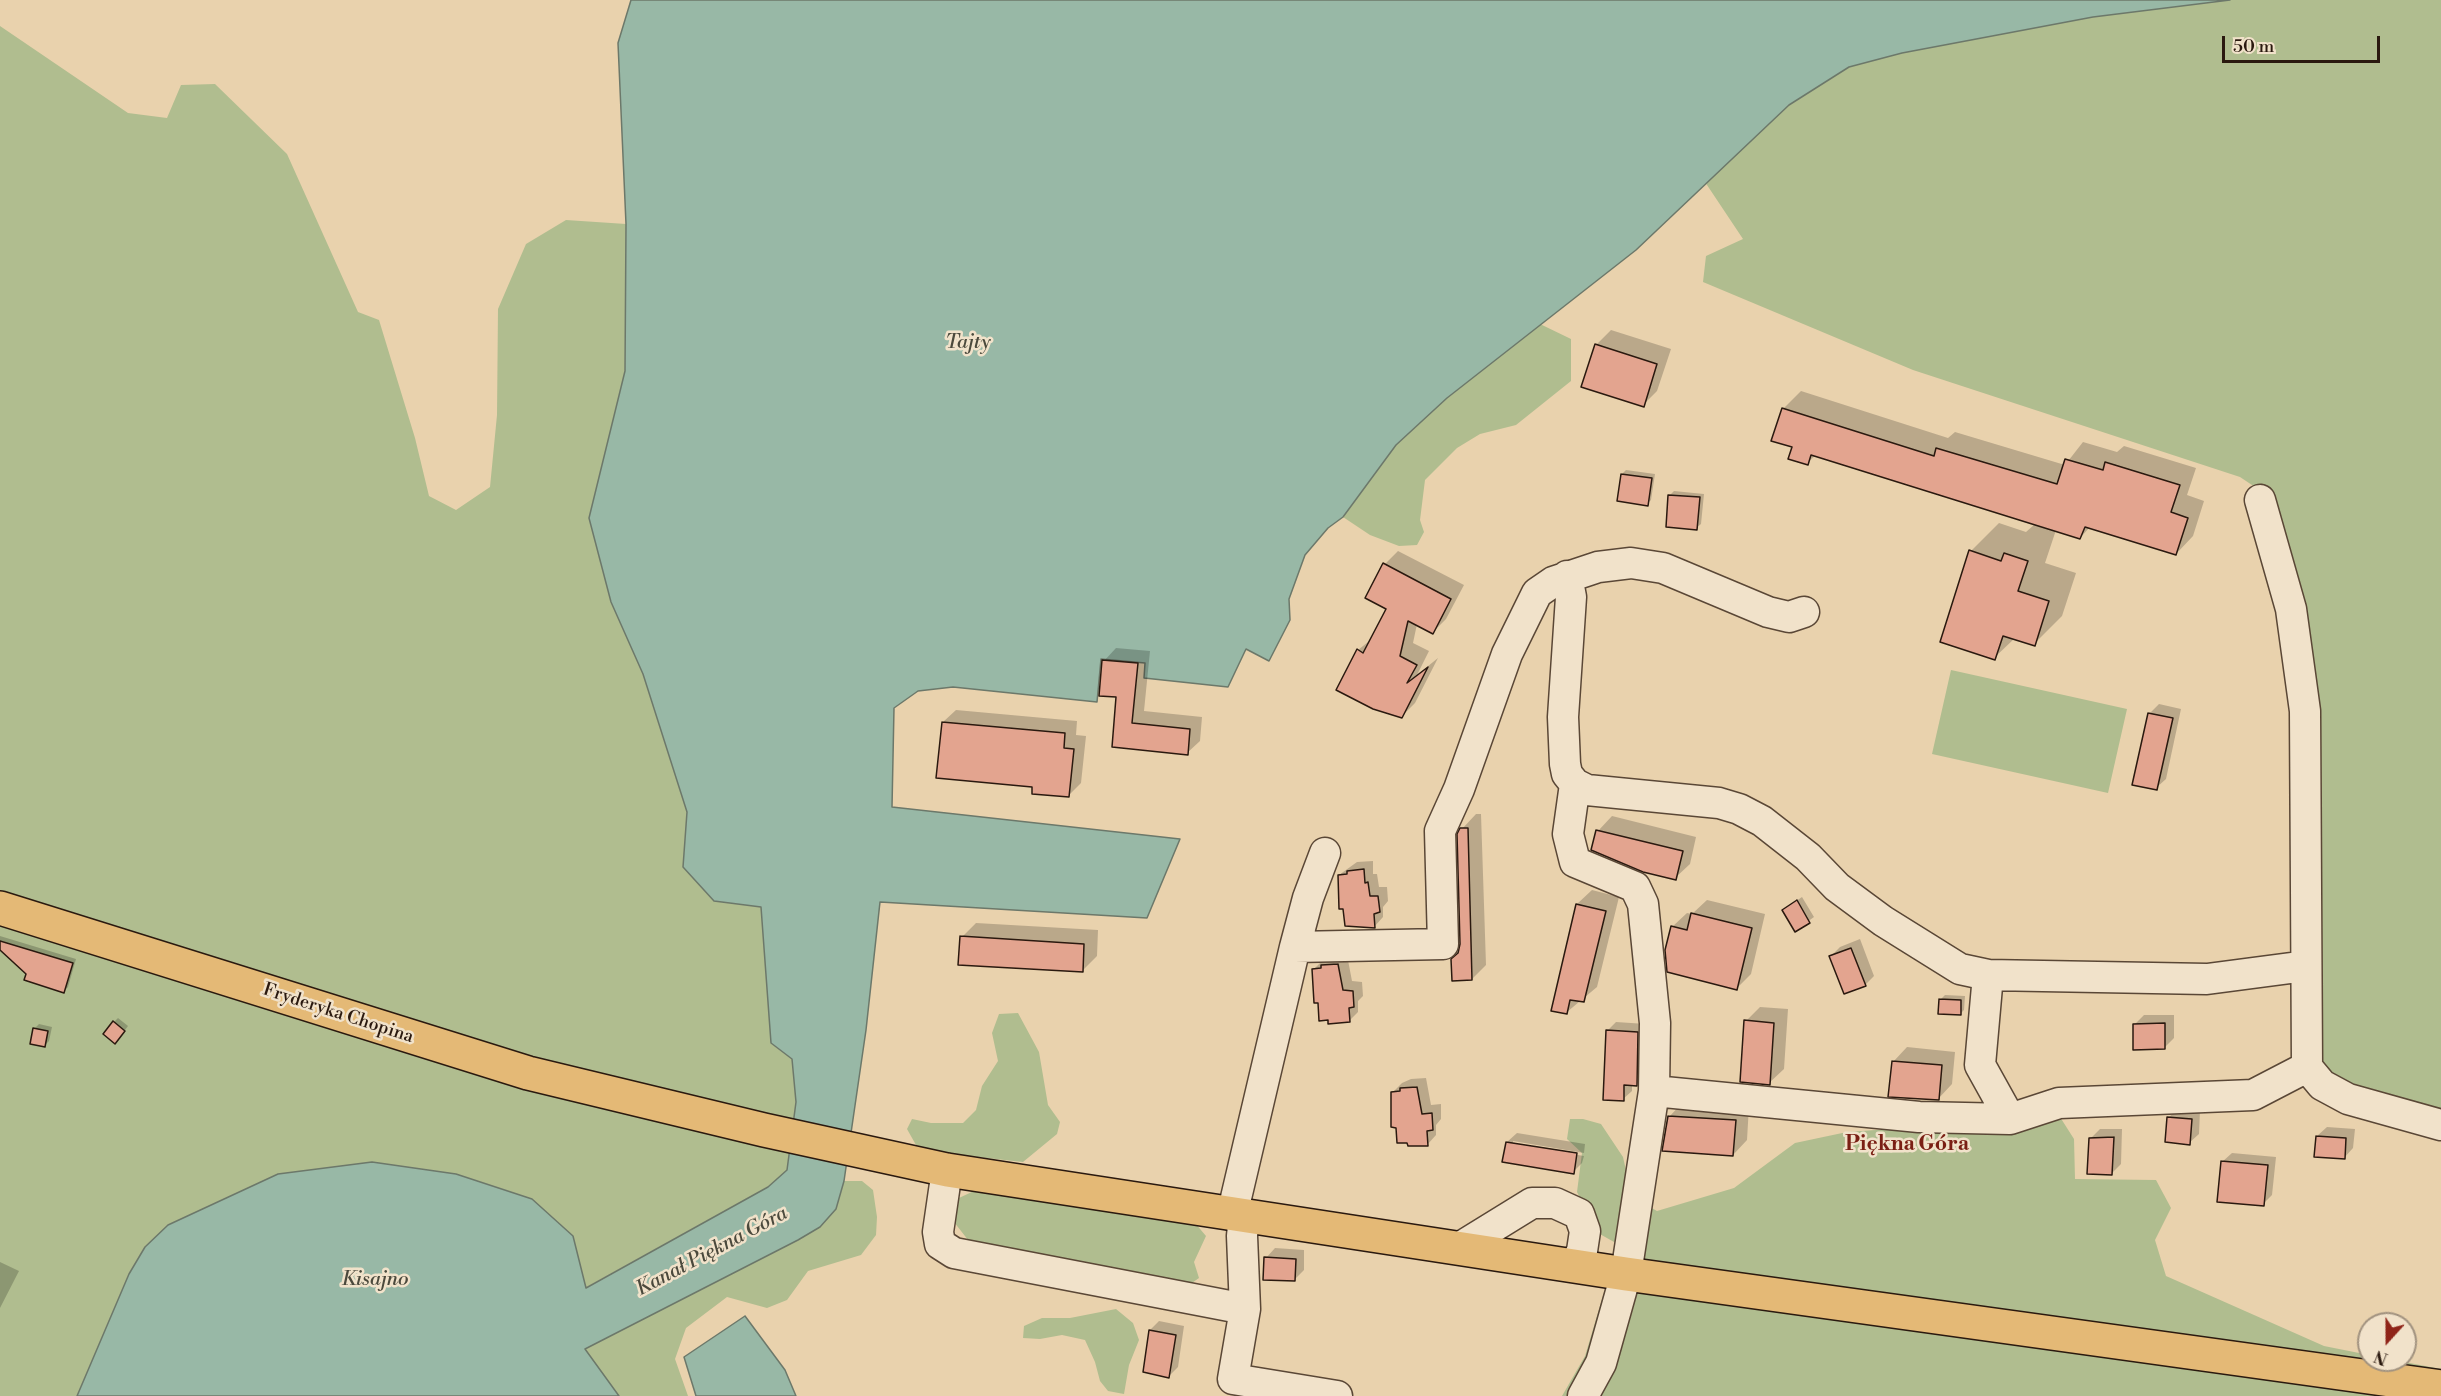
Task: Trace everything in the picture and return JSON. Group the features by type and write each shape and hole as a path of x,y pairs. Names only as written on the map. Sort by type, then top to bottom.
{"main road":[{"name":"Fryderyka Chopina","path":"0,908 528,1073 764,1131 947,1170 1626,1274 2441,1387"}],"street":[{"path":"2260,500 2291,609 2305,711 2307,1067 2322,1085 2348,1099 2441,1125"},
{"path":"1295,946 1443,944 1440,831 1459,789 1507,654 1537,593 1567,576 1598,567 1631,563 1663,567 1768,612 1788,617 1804,612"},
{"path":"1567,576 1571,597 1563,717 1565,764 1567,774 1575,784 1587,790 1719,802 1739,809 1762,821 1808,857 1837,887 1918,945 1960,969 1988,975 2207,979 2306,966"},
{"path":"1575,784 1568,834 1575,862 1635,887 1643,904 1655,1023 1654,1090 1626,1274 1601,1363 1583,1396"},
{"path":"1325,853 1308,898 1295,946 1238,1215 1242,1236 1245,1309 1231,1387 1336,1396"},
{"path":"1988,975 1980,1065 2010,1119"},
{"path":"1654,1090 1919,1117 2010,1119 2059,1103 2253,1095 2307,1067"},
{"path":"947,1170 938,1232 940,1244 954,1253 1245,1309"},
{"path":"1459,1248 1532,1203 1556,1203 1579,1214 1585,1231 1582,1251 1575,1265"}],"shaded area":[{"path":"2230,0 2441,0 2441,1113 2343,1083 2317,1062 2317,710 2273,499 2240,477 1913,370 1703,282 1706,256 1743,239 1705,182 1789,105 1849,67 1902,53 2093,17"},
{"path":"0,26 128,113 167,118 181,85 215,84 287,154 358,312 379,320 415,438 429,496 456,510 490,487 497,415 498,309 526,244 566,220 626,224 625,371 589,518 611,602 643,674 687,812 683,867 714,901 761,907 771,1043 792,1059 796,1102 787,1170 768,1187 585,1288 573,1236 532,1199 456,1174 145,1247 129,1274 77,1396 0,1396"},
{"path":"1540,324 1571,339 1571,381 1516,425 1480,434 1457,448 1425,480 1420,520 1424,532 1417,545 1399,546 1370,535 1343,517 1396,445 1447,398"},
{"path":"1951,670 2127,709 2108,793 1932,754"},
{"path":"1018,1013 1039,1052 1048,1105 1060,1122 1057,1134 1023,1162 941,1153 916,1145 907,1129 912,1119 931,1123 963,1123 976,1110 982,1086 998,1061 992,1033 999,1014"},
{"path":"2060,1117 2074,1139 2075,1179 2156,1180 2171,1208 2155,1240 2166,1276 2324,1346 2357,1353 2357,1372 2417,1372 2417,1364 2441,1369 2441,1396 1562,1396 1585,1356 1606,1286 1639,1256 1598,1233 1577,1192 1582,1153 1567,1139 1570,1119 1583,1119 1601,1124 1623,1157 1632,1197 1657,1211 1734,1188 1795,1143 1847,1132"},
{"path":"844,1181 862,1181 873,1190 877,1217 876,1235 861,1255 808,1271 787,1300 767,1308 727,1297 686,1328 675,1359 688,1396 597,1396 585,1349 798,1240 836,1209"},
{"path":"976,1190 1195,1223 1206,1236 1194,1262 1199,1278 1186,1287 972,1245 954,1222 959,1198"},
{"path":"1116,1309 1133,1323 1139,1340 1129,1365 1124,1394 1108,1391 1100,1381 1095,1362 1085,1340 1062,1335 1040,1339 1023,1338 1024,1326 1042,1318 1070,1318"}],"water":[{"name":"Tajty","path":"631,0 2230,0 2093,17 1902,53 1849,67 1789,105 1636,250 1447,398 1396,445 1343,517 1328,528 1305,555 1289,599 1290,620 1269,661 1246,649 1228,687 1144,678 1145,663 1101,659 1097,702 953,687 918,691 894,708 892,807 1180,839 1147,918 880,902 866,1030 844,1181 836,1209 820,1227 798,1240 585,1349 619,1396 77,1396 129,1274 145,1247 168,1225 278,1174 372,1162 456,1174 532,1199 573,1236 586,1288 768,1187 787,1170 796,1102 792,1059 771,1043 761,907 714,901 683,867 687,812 643,674 611,602 589,518 625,371 626,224 618,43"},
{"path":"745,1316 785,1370 796,1396 696,1396 684,1357"}],"building":[{"path":"1595,344 1657,364 1644,407 1581,387"},
{"path":"1782,408 1934,456 1936,448 2057,484 2065,459 2103,470 2105,462 2180,485 2171,512 2188,518 2176,555 2085,527 2080,539 1811,455 1808,465 1788,459 1792,447 1771,441"},
{"path":"1621,474 1652,478 1648,506 1617,501"},
{"path":"1668,495 1700,497 1697,530 1666,527"},
{"path":"1969,550 2001,561 2004,553 2028,561 2018,591 2049,601 2035,646 2003,636 1995,660 1940,642"},
{"path":"1383,563 1451,599 1433,634 1408,621 1400,656 1417,665 1407,683 1428,667 1402,718 1373,709 1336,690 1357,649 1363,653 1386,609 1365,598"},
{"path":"1102,660 1138,663 1132,723 1190,729 1188,755 1112,747 1116,697 1099,696"},
{"path":"2148,713 2173,718 2157,790 2132,785"},
{"path":"942,722 1065,733 1064,748 1074,749 1069,797 1032,794 1032,787 936,778"},
{"path":"1460,828 1468,828 1472,980 1452,981 1451,959 1458,953 1460,944 1457,834"},
{"path":"1596,830 1683,851 1676,880 1643,872 1591,850"},
{"path":"1364,869 1365,883 1368,882 1370,896 1378,896 1380,912 1374,914 1375,928 1345,926 1343,909 1339,909 1338,875 1347,874 1347,871"},
{"path":"1797,900 1810,923 1795,932 1782,910"},
{"path":"1576,904 1606,911 1584,1002 1570,1000 1567,1014 1551,1011"},
{"path":"1691,913 1752,928 1737,990 1667,972 1665,950 1671,926 1687,930"},
{"path":"960,936 1084,944 1083,972 958,965"},
{"path":"0,941 73,963 64,993 24,980 26,974 0,950"},
{"path":"1851,948 1866,986 1844,994 1829,956"},
{"path":"1338,964 1343,990 1353,991 1354,1007 1349,1008 1350,1022 1328,1024 1328,1020 1319,1021 1318,1003 1314,1003 1312,969 1321,968 1321,965"},
{"path":"1939,999 1961,1000 1961,1015 1938,1014"},
{"path":"1744,1020 1774,1023 1770,1085 1740,1082"},
{"path":"113,1021 125,1031 115,1044 103,1034"},
{"path":"2165,1023 2165,1049 2133,1050 2133,1024"},
{"path":"33,1028 48,1031 45,1047 30,1044"},
{"path":"1606,1030 1638,1032 1637,1086 1624,1085 1624,1101 1603,1100"},
{"path":"1892,1061 1942,1065 1939,1100 1888,1097"},
{"path":"1417,1087 1422,1114 1432,1113 1433,1130 1427,1131 1428,1146 1408,1146 1407,1143 1397,1143 1396,1128 1391,1127 1391,1092 1400,1091 1400,1088"},
{"path":"1668,1116 1736,1120 1733,1156 1662,1151"},
{"path":"2167,1117 2192,1119 2190,1145 2165,1142"},
{"path":"2316,1136 2346,1138 2345,1159 2314,1157"},
{"path":"2114,1137 2112,1175 2087,1174 2089,1138"},
{"path":"1506,1142 1577,1153 1574,1174 1502,1162"},
{"path":"2221,1161 2268,1165 2264,1206 2217,1202"},
{"path":"1264,1257 1296,1259 1295,1281 1263,1280"},
{"path":"1149,1330 1176,1335 1169,1378 1143,1372"}],"district":[{"name":"Piękna Góra","path":"1907,1145"}],"water label":[{"name":"Kanał Piękna Góra","path":"712,1252"},
{"name":"Kisajno","path":"375,1280"}]}
